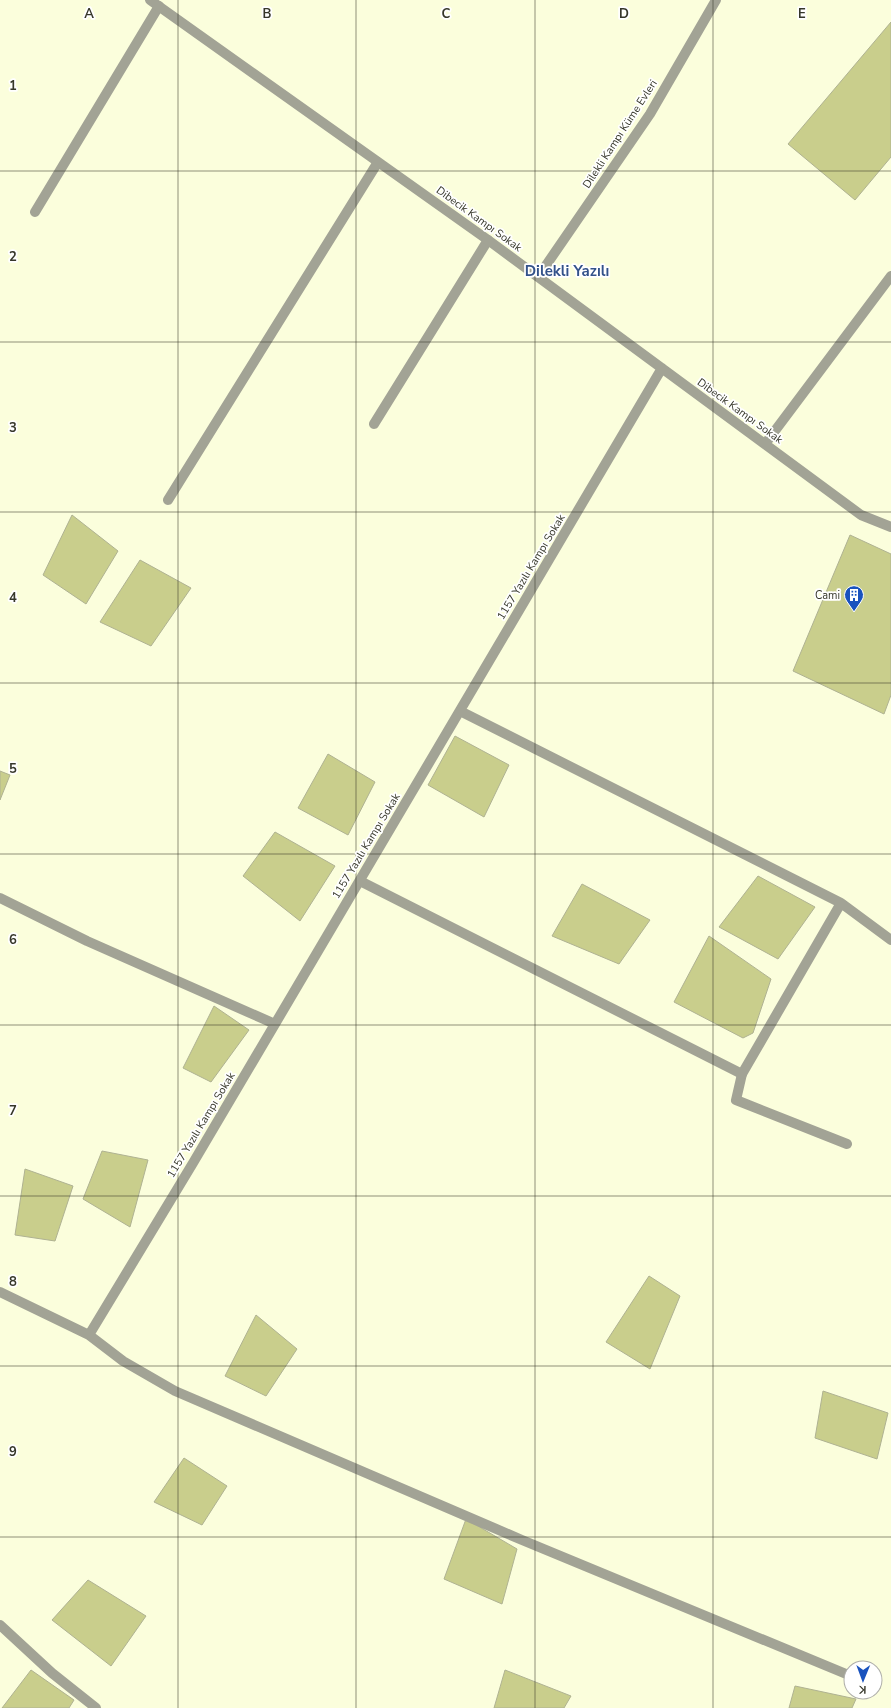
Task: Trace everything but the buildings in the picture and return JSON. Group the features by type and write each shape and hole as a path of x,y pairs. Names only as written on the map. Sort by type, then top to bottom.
{"street":[{"name":"Dilekli Kampı Küme Evleri","path":"538,277 650,114 716,0"},
{"name":"Dibecik Kampı Sokak","path":"154,3 488,240 862,515 891,527"},
{"path":"35,212 154,3"},
{"path":"168,500 378,162"},
{"path":"374,424 488,240"},
{"path":"765,444 891,276"},
{"name":"1157 Yazılı Kampı Sokak","path":"88,1335 360,881 662,368"},
{"path":"460,711 841,903 891,940"},
{"path":"360,881 742,1074"},
{"path":"0,898 87,941 275,1024"},
{"path":"841,903 742,1074 736,1100 847,1144"},
{"path":"0,1292 88,1335 123,1361 175,1391 522,1540 843,1673"},
{"path":"0,1625 52,1673 96,1708"}],"place":[{"name":"Cami","path":"854,612"}],"district":[{"name":"Dilekli Yazılı","path":"567,271"}]}
